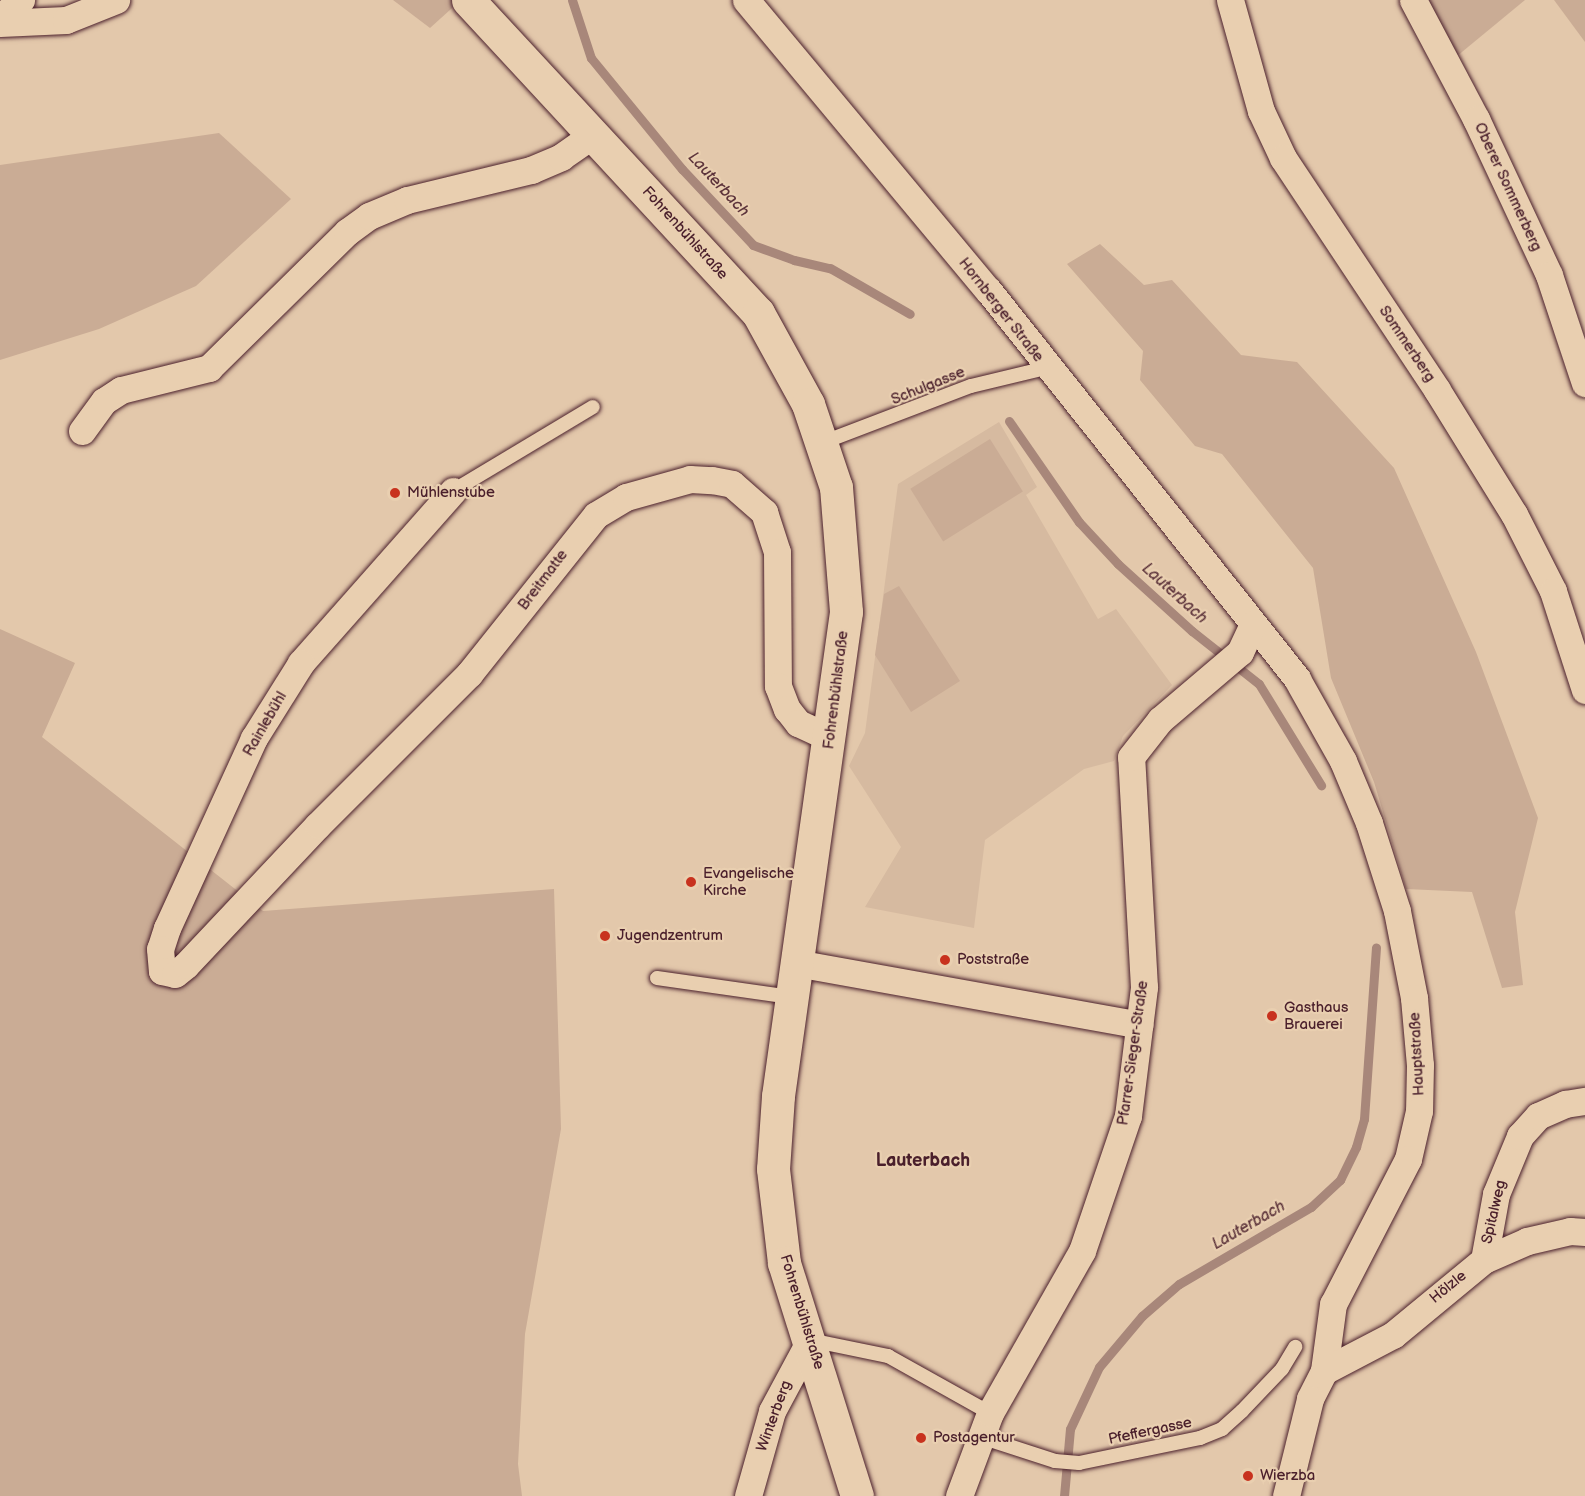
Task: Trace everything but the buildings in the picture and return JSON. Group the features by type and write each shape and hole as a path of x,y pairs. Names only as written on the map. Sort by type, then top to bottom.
{"main road":[{"name":"Fohrenbühlstraße","path":"468,0 758,314 785,357 824,442 836,487 845,569 846,612 778,1096 773,1170 784,1263 857,1496"}],"street":[{"path":"0,18 21,0"},
{"path":"0,23 66,20 116,0"},
{"name":"Hornberger Straße","path":"746,0 1253,624"},
{"name":"Sommerberg","path":"1230,0 1261,111 1282,158 1437,390 1514,514 1553,591 1585,690"},
{"name":"Oberer Sommerberg","path":"1413,0 1476,119 1549,275 1585,383"},
{"path":"82,431 104,401 121,390 209,368 347,232 369,216 407,200 531,170 561,157 594,134"},
{"name":"Breitmatte","path":"186,965 348,794 469,674 596,515 626,497 690,479 712,480 732,484 764,512 777,552 778,687 787,710 798,723 830,738"},
{"name":"Rainlebühl","path":"186,965 175,974 162,971 160,949 201,847 254,738 301,663 453,491"},
{"name":"Pfarrer-Sieger-Straße","path":"959,1496 984,1424 1082,1251 1099,1208 1128,1116 1139,1025 1144,942 1131,756 1160,720 1211,674 1240,652 1253,624"},
{"name":"Hauptstraße","path":"1253,624 1297,679 1343,760 1369,823 1397,911 1415,1009 1419,1111 1408,1159 1333,1304 1323,1371 1310,1399 1286,1496"},
{"path":"796,963 1139,1025"},
{"name":"Spitalweg","path":"1484,1260 1496,1194 1520,1136 1538,1116 1565,1104 1585,1101"},
{"name":"Hölzle","path":"1323,1371 1393,1335 1484,1260 1527,1241 1570,1232 1585,1232"},
{"name":"Winterberg","path":"748,1496 772,1411 810,1340"}],"lane":[{"name":"Schulgasse","path":"824,442 971,386 1047,368"},
{"path":"453,491 593,407"},
{"path":"657,978 791,997"},
{"name":"Pfeffergasse","path":"810,1340 888,1356 984,1424 1055,1461 1079,1463 1200,1438 1222,1429 1282,1369 1295,1347"}],"shaded area":[{"path":"393,0 461,0 430,28"},
{"path":"1413,0 1525,0 1445,66"},
{"path":"1554,0 1585,0 1585,42"},
{"path":"219,133 291,199 196,286 99,329 0,360 0,165"},
{"path":"1100,244 1144,285 1172,280 1241,355 1297,362 1394,468 1476,652 1538,818 1515,912 1523,985 1502,988 1472,892 1406,889 1374,782 1331,678 1313,568 1222,454 1195,446 1140,380 1143,351 1067,264"},
{"path":"999,422 1037,487 1026,495 1098,619 1116,609 1172,685 1123,736 1114,761 1084,769 985,840 974,928 865,907 901,847 849,766 865,733 898,484"},
{"path":"990,439 1023,492 943,541 910,489"},
{"path":"899,586 960,681 911,712 875,655 884,594"},
{"path":"0,629 75,663 42,737 263,911 554,889 561,1129 525,1334 518,1464 522,1496 0,1496"}],"waterway":[{"name":"Lauterbach","path":"572,0 591,58 682,169 753,245 794,260 830,268 910,314"},
{"name":"Lauterbach","path":"1009,421 1079,522 1118,564 1192,631 1259,684 1321,785"},
{"name":"Lauterbach","path":"1064,1496 1070,1429 1099,1367 1142,1316 1179,1284 1311,1207 1340,1180 1356,1147 1364,1119 1376,947"}],"place":[{"name":"Mühlenstube","path":"395,493"},
{"name":"Evangelische Kirche","path":"691,882"},
{"name":"Jugendzentrum","path":"605,936"},
{"name":"Poststraße","path":"945,960"},
{"name":"Gasthaus Brauerei","path":"1272,1016"},
{"name":"Postagentur","path":"921,1438"},
{"name":"Wierzba","path":"1248,1476"}],"district":[{"name":"Lauterbach","path":"923,1161"}]}
